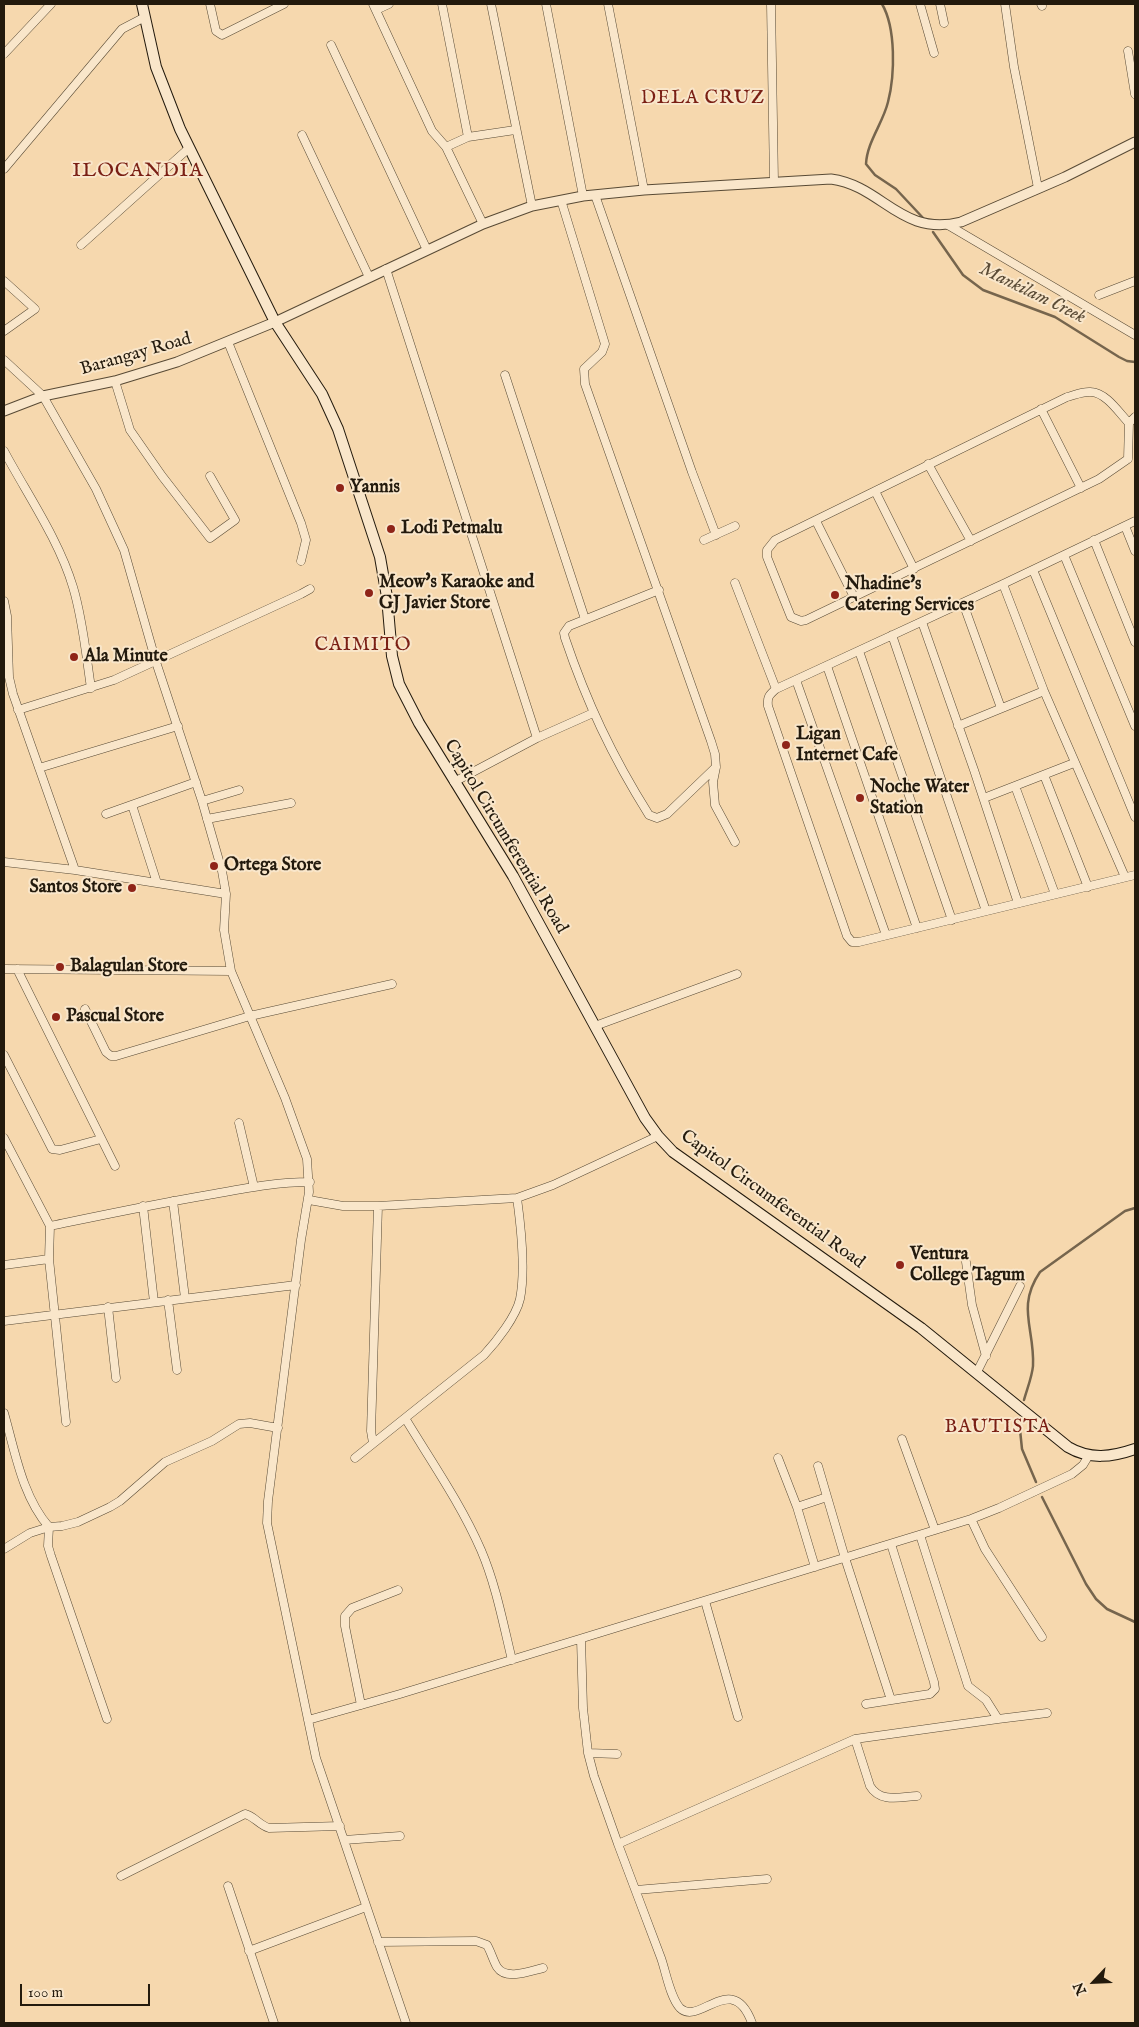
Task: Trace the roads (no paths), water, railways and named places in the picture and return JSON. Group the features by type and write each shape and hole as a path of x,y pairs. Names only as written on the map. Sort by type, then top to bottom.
{"main road":[{"name":"Capitol Circumferential Road","path":"142,4 156,67 164,91 189,148 274,322 322,394 338,429 380,557 387,597 392,656 397,678 418,723 513,876 636,1103 658,1136 680,1156 882,1299 977,1372 1068,1447 1089,1455 1111,1455 1135,1449"}],"street":[{"path":"4,54 51,4"},
{"path":"210,4 216,31 222,35 272,6 284,4"},
{"path":"389,4 375,7 432,131 446,147 483,224"},
{"path":"442,4 468,137"},
{"path":"491,4 515,130 532,206"},
{"path":"546,4 582,196"},
{"path":"608,4 644,190"},
{"path":"771,4 774,182"},
{"path":"920,4 934,53"},
{"path":"940,4 944,23"},
{"path":"1005,4 1014,67 1038,188"},
{"path":"4,169 122,29 145,17"},
{"path":"331,45 427,250"},
{"path":"1128,51 1135,94"},
{"path":"446,147 468,137 515,130"},
{"path":"302,135 369,277"},
{"path":"948,226 1095,163 1135,142"},
{"path":"81,245 189,148"},
{"name":"Barangay Road","path":"4,411 43,396 115,381 160,368 274,322 483,224 532,206 561,200 644,190 819,178 842,180 919,222 932,226 948,226"},
{"path":"595,195 688,462 716,535"},
{"path":"561,200 605,344 602,352 584,369 585,384 711,741 716,767 713,782 715,805 735,842"},
{"path":"948,226 1135,335"},
{"path":"386,269 537,738"},
{"path":"4,281 35,309 4,331"},
{"path":"1099,295 1135,281"},
{"path":"228,342 301,522 306,540 301,561"},
{"path":"4,360 43,396 96,489 124,550 156,662 196,782 222,871 226,894 224,930 231,971 285,1098 307,1159 310,1182 309,1200 301,1240 268,1501 267,1523 316,1758 406,2023"},
{"path":"505,375 586,618"},
{"path":"115,381 130,430 162,476 210,538 235,520 210,476"},
{"path":"1091,392 1098,393 1129,423 1132,460 1081,488 854,597 800,621 791,617 767,558 767,550 775,540 1067,397 1091,392"},
{"path":"1042,409 1081,488"},
{"path":"1129,423 1135,417"},
{"path":"4,451 44,523 73,586 91,688"},
{"path":"928,464 971,541"},
{"path":"875,491 914,569"},
{"path":"816,521 854,597"},
{"path":"1135,521 776,689 769,695 767,700 847,936 852,942 856,943 1135,875"},
{"path":"704,540 735,526"},
{"path":"1125,526 1135,551"},
{"path":"1094,540 1135,642"},
{"path":"1064,554 1135,726"},
{"path":"1033,570 1135,817"},
{"path":"735,583 776,689"},
{"path":"1003,584 1044,691 1125,877"},
{"path":"18,710 91,688 156,662 310,589"},
{"path":"659,590 586,618 569,626 564,633 593,714 616,759 650,815 653,817 663,817 716,767"},
{"path":"4,601 7,616 6,633 9,677 18,710 74,870"},
{"path":"963,603 1001,708"},
{"path":"922,622 984,798 1018,903"},
{"path":"892,635 986,911"},
{"path":"858,652 952,920"},
{"path":"827,666 917,928"},
{"path":"796,680 886,935"},
{"path":"958,726 1044,691"},
{"path":"454,782 537,738 593,714"},
{"path":"39,768 178,726"},
{"path":"984,798 1074,763"},
{"path":"1044,775 1088,886"},
{"path":"106,814 196,782"},
{"path":"1015,786 1055,894"},
{"path":"202,801 238,790"},
{"path":"206,819 291,803"},
{"path":"132,805 157,883"},
{"path":"4,862 74,870 226,894"},
{"path":"4,969 231,971"},
{"path":"17,969 115,1166"},
{"path":"595,1026 737,974"},
{"path":"85,1009 103,1047 112,1056 250,1016 392,984"},
{"path":"4,1055 52,1149 60,1150 101,1139"},
{"path":"239,1124 254,1187"},
{"path":"309,1200 343,1206 378,1206 517,1198 553,1185 658,1136"},
{"path":"4,1138 50,1226 49,1259 66,1422"},
{"path":"50,1226 143,1206 254,1187 291,1182 310,1182"},
{"path":"356,1458 484,1355 493,1345 516,1310 520,1299 522,1246 517,1198"},
{"path":"173,1201 185,1298"},
{"path":"143,1206 154,1302"},
{"path":"373,1443 371,1424 378,1206"},
{"path":"4,1265 49,1259"},
{"path":"966,1262 972,1305 986,1356"},
{"path":"4,1321 296,1285"},
{"path":"977,1372 1020,1286"},
{"path":"168,1300 177,1370"},
{"path":"108,1307 116,1378"},
{"path":"4,1413 29,1495 49,1527 48,1546 51,1556 107,1719"},
{"path":"405,1418 450,1492 481,1550 491,1576 512,1660"},
{"path":"4,1549 30,1533 49,1527 78,1522 120,1502 165,1462 212,1441 239,1424 250,1423 278,1428"},
{"path":"902,1439 935,1530"},
{"path":"308,1720 512,1660 971,1519 1072,1474 1083,1465 1089,1455"},
{"path":"778,1458 815,1567"},
{"path":"818,1466 845,1558 891,1700"},
{"path":"796,1507 827,1497"},
{"path":"971,1519 985,1549 1042,1637"},
{"path":"920,1536 965,1680 968,1686 986,1700 998,1719"},
{"path":"866,1704 930,1694 935,1686 891,1544"},
{"path":"361,1705 345,1626 345,1616 352,1608 398,1590"},
{"path":"705,1601 738,1717"},
{"path":"581,1639 583,1708 588,1753 601,1799 676,2003 682,2010 689,2012 731,1999 742,2005 752,2023"},
{"path":"618,1844 855,1738 1047,1714"},
{"path":"855,1738 870,1786 874,1792 886,1798 917,1796"},
{"path":"588,1753 617,1754"},
{"path":"121,1876 245,1814 269,1828 340,1826"},
{"path":"344,1840 400,1836"},
{"path":"636,1890 767,1879"},
{"path":"228,1886 274,2023"},
{"path":"249,1951 366,1907"},
{"path":"378,1942 476,1941 487,1945 496,1965 505,1974 542,1968"}],"waterway":[{"name":"Mankilam Creek","path":"882,4 887,14 892,38 892,79 886,110 869,148 866,164 875,175 896,189 925,220"},
{"name":"Mankilam Creek","path":"933,232 963,275 983,290 1055,317 1119,357 1135,362"},
{"name":"Mankilam Creek","path":"1024,1400 1033,1366 1028,1318 1029,1296 1040,1272 1125,1211 1135,1208"},
{"name":"Mankilam Creek","path":"1019,1420 1022,1449 1036,1482"},
{"name":"Mankilam Creek","path":"1042,1497 1086,1584 1096,1599 1107,1609 1135,1622"}],"place":[{"name":"Yannis","path":"340,488"},
{"name":"Lodi Petmalu","path":"391,529"},
{"name":"Meow's Karaoke and GJ Javier Store","path":"369,593"},
{"name":"Nhadine's Catering Services","path":"835,595"},
{"name":"Ala Minute","path":"74,657"},
{"name":"Ligan Internet Cafe","path":"786,745"},
{"name":"Noche Water Station","path":"860,798"},
{"name":"Ortega Store","path":"214,866"},
{"name":"Santos Store","path":"132,888"},
{"name":"Balagulan Store","path":"60,967"},
{"name":"Pascual Store","path":"56,1017"},
{"name":"Ventura College Tagum","path":"900,1265"}],"district":[{"name":"DELA CRUZ","path":"703,99"},
{"name":"ILOCANDIA","path":"138,172"},
{"name":"CAIMITO","path":"363,646"},
{"name":"BAUTISTA","path":"998,1428"}]}
